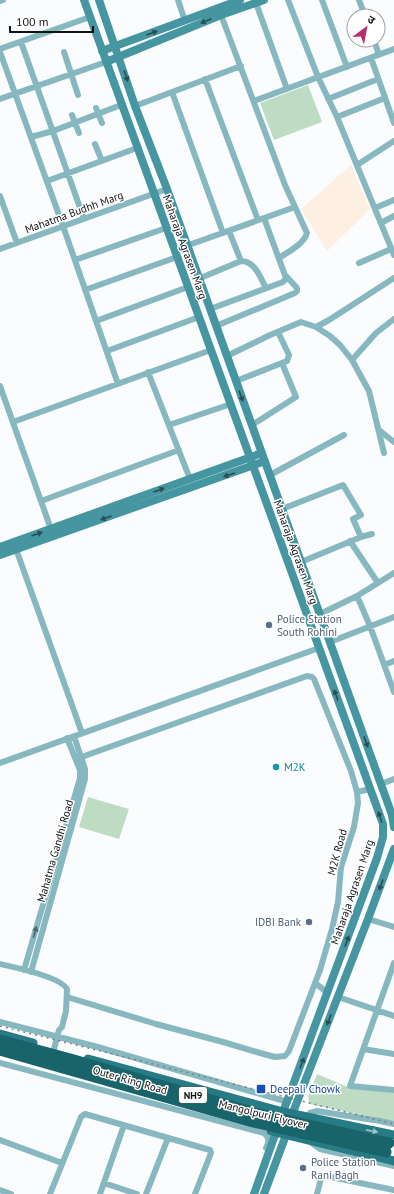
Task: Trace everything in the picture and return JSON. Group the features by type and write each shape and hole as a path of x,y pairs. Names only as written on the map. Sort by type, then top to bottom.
{"highway":[{"name":"Mangolpuri Flyover","path":"0,1040 74,1060 255,1114 390,1144"},
{"name":"Mangolpuri Flyover","path":"0,1050 253,1122 390,1144"}],"main road":[{"name":"Outer Ring Road","path":"0,1034 288,1114 343,1126 390,1144"},
{"name":"Outer Ring Road","path":"0,1056 286,1135 394,1162"},
{"path":"172,1104 178,1083"},
{"path":"338,1148 347,1137 343,1126"}],"street":[{"name":"Maharaja Agrasen Marg","path":"84,0 383,824 382,837 377,858 288,1102 288,1114"},
{"path":"178,0 185,21"},
{"path":"102,51 185,21 237,0"},
{"path":"288,0 318,77 337,117 394,256"},
{"path":"322,0 347,67"},
{"name":"Maharaja Agrasen Marg","path":"101,1 135,106 167,189 186,246 320,614 392,815 394,827"},
{"path":"0,99 106,62 222,15 260,2 287,89"},
{"path":"222,15 286,185 307,233 306,237 279,258"},
{"path":"90,17 0,51 118,384"},
{"path":"21,42 84,218"},
{"path":"377,48 379,55"},
{"path":"254,101 394,49"},
{"path":"64,52 78,95"},
{"path":"371,58 394,123"},
{"path":"135,106 241,66"},
{"path":"206,79 261,219 287,277 297,288 295,293 216,326"},
{"path":"328,99 378,79"},
{"path":"172,92 226,232 241,261"},
{"path":"337,117 385,98"},
{"path":"31,137 53,131 75,122 97,110 121,105"},
{"path":"97,110 102,123"},
{"path":"72,115 79,133"},
{"path":"357,165 394,141"},
{"path":"95,144 102,161"},
{"path":"47,181 137,148"},
{"name":"Mahatma Budhh Marg","path":"0,249 167,189"},
{"path":"0,196 17,243"},
{"path":"375,208 394,200"},
{"path":"186,246 295,207"},
{"path":"380,223 394,216"},
{"path":"75,260 166,228"},
{"path":"387,239 394,236"},
{"path":"358,263 391,249"},
{"path":"85,290 177,257"},
{"path":"198,279 241,261 250,263 255,268 266,288"},
{"path":"210,309 283,282 287,277"},
{"path":"316,327 394,278"},
{"path":"96,321 188,287"},
{"path":"107,351 199,317"},
{"path":"352,360 376,333 394,319"},
{"path":"227,356 301,322 316,327 340,345 352,360 369,391 384,453"},
{"path":"236,381 287,360 289,355 278,332"},
{"path":"13,422 211,350"},
{"path":"252,425 296,397 282,363"},
{"path":"148,372 190,479"},
{"path":"0,386 53,532"},
{"path":"169,424 231,404"},
{"path":"379,430 394,442"},
{"path":"270,475 344,435"},
{"path":"41,501 179,450"},
{"path":"0,555 53,532 262,453"},
{"path":"0,547 53,532 254,466 265,461"},
{"path":"282,509 343,485 361,515 353,519 361,536"},
{"path":"301,562 361,536 372,534"},
{"path":"350,541 378,583"},
{"path":"16,549 82,733"},
{"path":"320,614 357,596 394,573"},
{"path":"357,596 370,626 394,692"},
{"path":"330,642 394,617"},
{"path":"0,763 319,648"},
{"path":"384,665 394,661"},
{"name":"M2K Road","path":"67,997 260,1053 275,1057 285,1056 289,1051 315,983 332,929 338,902 341,867 357,815 358,803 357,792 351,771 312,676 307,676 78,758"},
{"name":"Mahatma Gandhi Road","path":"24,970 80,778 74,736"},
{"name":"Mahatma Gandhi Road","path":"31,972 85,779 85,769 67,738"},
{"path":"381,784 394,779"},
{"path":"357,792 370,789"},
{"path":"380,847 394,847"},
{"name":"Maharaja Agrasen Marg","path":"288,1114 317,1052 393,857 394,847"},
{"path":"377,858 393,857"},
{"path":"368,919 394,927"},
{"path":"394,963 350,1086 394,1090"},
{"path":"0,964 31,972 64,984 67,989 66,1011 54,1049"},
{"path":"315,983 328,993"},
{"path":"338,997 394,1016"},
{"path":"0,1022 94,1046 288,1102"},
{"path":"308,1048 317,1052"},
{"path":"363,1049 394,1054"},
{"path":"0,1063 264,1133 268,1136 269,1141 258,1174 259,1180"},
{"path":"309,1118 310,1113 317,1111 394,1124"},
{"path":"50,1194 82,1115 85,1114 209,1149 211,1151 195,1194"},
{"path":"100,1194 124,1125"},
{"path":"254,1194 276,1132"},
{"path":"264,1194 286,1135"},
{"path":"146,1194 168,1138"},
{"path":"0,1140 62,1163"},
{"path":"310,1140 320,1149 394,1166"},
{"path":"263,1172 271,1175"},
{"path":"317,1194 322,1175 394,1190"},
{"path":"104,1183 137,1194"},
{"path":"0,1190 11,1194"}],"shaded area":[{"path":"351,165 370,209 327,251 301,209"}],"green space":[{"path":"308,85 322,122 274,140 260,103"},
{"path":"88,797 129,809 119,839 79,827"},
{"path":"317,1074 350,1088 394,1092 394,1122 310,1104 308,1097"}],"railway":[{"path":"0,1026 394,1124"}],"place":[{"name":"Police Station South Rohini","path":"269,625"},
{"name":"M2K","path":"276,767"},
{"name":"IDBI Bank","path":"309,922"},
{"name":"Deepali Chowk","path":"261,1089"},
{"name":"Police Station Rani Bagh","path":"303,1168"}]}
